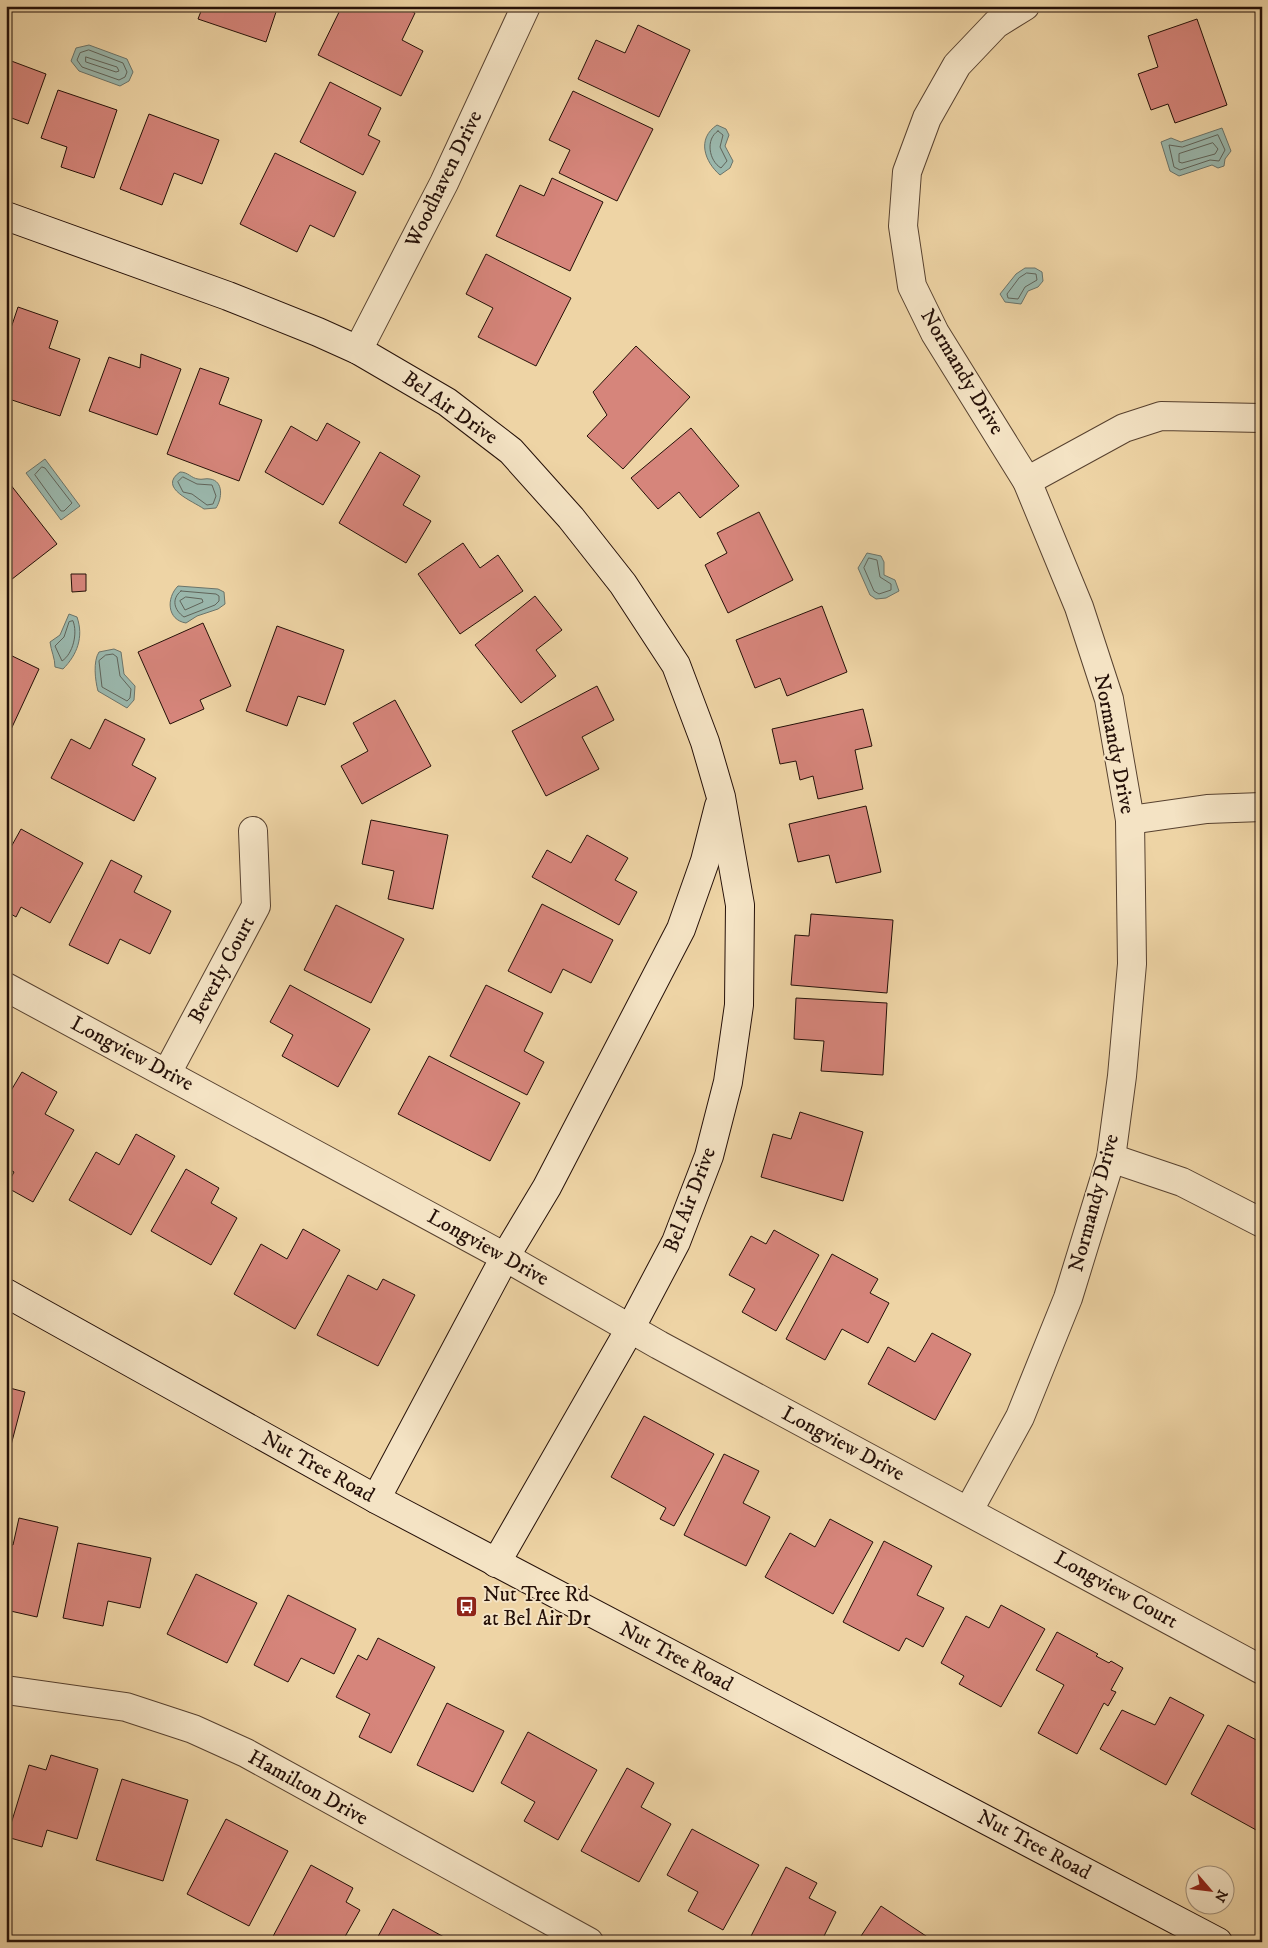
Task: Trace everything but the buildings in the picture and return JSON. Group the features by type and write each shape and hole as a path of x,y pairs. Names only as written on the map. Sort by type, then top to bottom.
{"street":[{"name":"Woodhaven Drive","path":"358,350 444,183 526,6"},
{"name":"Normandy Drive","path":"969,1510 1020,1417 1064,1307 1111,1158 1122,1076 1132,964 1130,820 1109,699 1079,608 1027,481 935,333 912,286 903,226 907,172 927,118 957,65 996,24 1025,6"},
{"name":"Bel Air Drive","path":"6,216 228,296 358,350 447,402 511,451 571,518 623,584 676,665 705,742 721,797 740,905 739,1005 728,1082 709,1156 676,1242 630,1328 496,1563"},
{"path":"1027,481 1124,428 1162,416 1262,418"},
{"path":"376,1499 505,1257 547,1187 680,929 705,861 721,797"},
{"path":"1130,820 1207,809 1262,806"},
{"name":"Beverly Court","path":"167,1073 256,906 253,831"},
{"name":"Longview Drive","path":"6,987 505,1257 880,1465 969,1510"},
{"path":"1111,1158 1182,1182 1262,1223"},
{"name":"Nut Tree Road","path":"6,1293 376,1499 1218,1942"},
{"name":"Longview Court","path":"969,1510 1262,1670"},
{"name":"Hamilton Drive","path":"6,1690 126,1707 193,1729 246,1753 590,1942"}],"water":[{"path":"89,45 127,59 133,72 129,81 120,86 79,71 71,61 76,48"},
{"path":"717,125 726,129 729,135 725,146 733,161 730,168 720,175 710,164 705,150 706,137"},
{"path":"1222,128 1231,151 1225,159 1224,166 1218,168 1212,165 1179,176 1170,171 1161,142 1171,138 1181,142"},
{"path":"1025,268 1035,268 1042,272 1043,281 1038,287 1028,291 1021,304 1005,302 1000,294 1016,274"},
{"path":"45,459 80,506 61,520 26,473"},
{"path":"180,472 198,479 215,480 218,483 220,487 220,500 216,508 204,509 179,494 172,483"},
{"path":"867,553 881,556 884,562 884,575 895,580 899,591 886,598 876,599 870,595 858,568"},
{"path":"178,586 218,589 224,592 225,604 186,623 180,621 175,618 170,608 172,596"},
{"path":"69,614 77,617 80,632 75,652 63,669 55,667 50,642 60,635"},
{"path":"114,649 121,652 124,674 135,686 134,700 127,708 98,691 97,687 95,671 97,656 99,652"}],"place":[{"name":"Nut Tree Rd at Bel Air Dr","path":"467,1607"}]}
